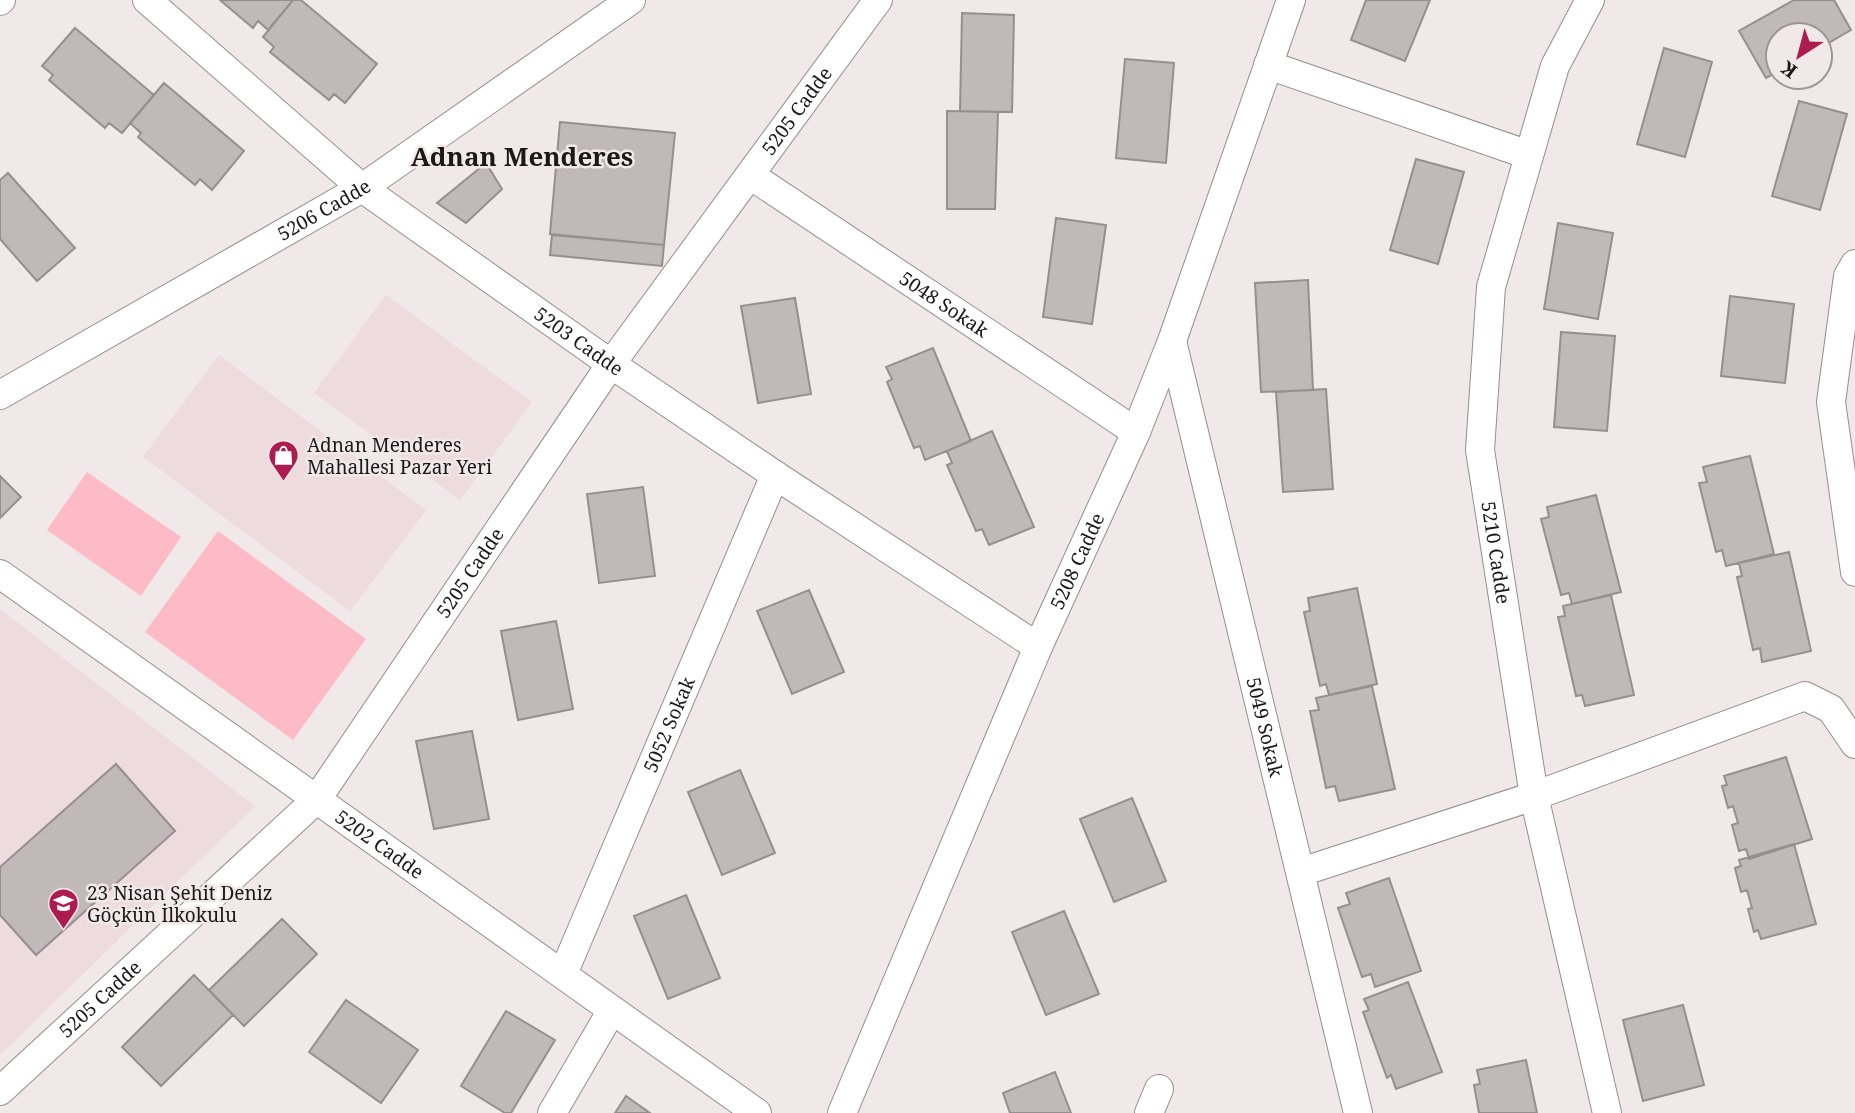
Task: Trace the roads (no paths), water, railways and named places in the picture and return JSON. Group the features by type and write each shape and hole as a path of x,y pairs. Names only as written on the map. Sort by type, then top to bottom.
{"street":[{"name":"5203 Cadde","path":"147,0 362,188 611,364 1038,647"},
{"name":"5206 Cadde","path":"0,395 362,188 631,0"},
{"name":"5205 Cadde","path":"0,1091 317,799 611,364 878,0"},
{"name":"5208 Cadde","path":"842,1113 1038,647 1136,432 1172,341 1291,0"},
{"name":"5210 Cadde","path":"1590,0 1555,66 1491,287 1480,450 1534,796 1607,1113"},
{"path":"1268,65 1529,155"},
{"name":"5048 Sokak","path":"750,175 1136,432"},
{"path":"1855,264 1848,276 1831,402 1855,572"},
{"name":"5049 Sokak","path":"1172,341 1358,1113"},
{"name":"5052 Sokak","path":"563,974 775,475"},
{"name":"5202 Cadde","path":"0,574 757,1113"},
{"path":"1301,872 1534,796 1805,696 1831,709 1855,744"},
{"path":"552,1113 612,1010"}],"place":[{"name":"Adnan Menderes Mahallesi Pazar Yeri","path":"284,483"},
{"name":"23 Nisan Şehit Deniz Göçkün İlkokulu","path":"64,931"}],"district":[{"name":"Adnan Menderes","path":"522,156"}]}
